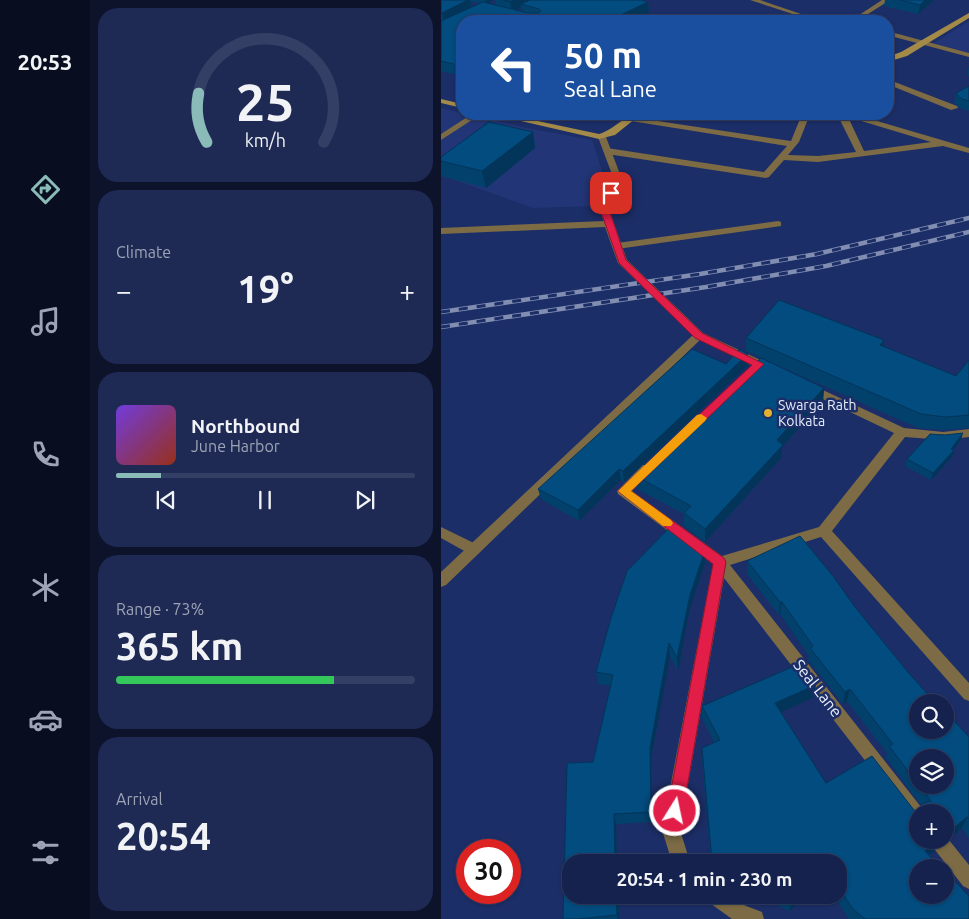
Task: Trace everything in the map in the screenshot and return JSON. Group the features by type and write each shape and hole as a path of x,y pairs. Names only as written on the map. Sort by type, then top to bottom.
{"street":[{"path":"753,0 798,14 796,15"},
{"path":"863,15 887,0"},
{"path":"894,58 904,54 969,15"},
{"path":"894,36 969,55"},
{"path":"894,84 954,108"},
{"path":"441,101 456,105"},
{"path":"441,138 468,120"},
{"path":"521,120 593,137 602,137 612,133 629,120"},
{"path":"657,120 793,144"},
{"path":"607,151 767,175 793,144 803,120"},
{"path":"844,120 862,154"},
{"path":"865,120 969,151"},
{"path":"602,137 617,177 605,209 622,261 699,335 901,432 943,436 969,433"},
{"path":"782,157 817,159 945,143"},
{"path":"441,231 610,224"},
{"path":"617,246 778,224"},
{"path":"441,581 699,335"},
{"path":"744,377 759,364"},
{"path":"678,854 671,830 720,562 824,531 901,432"},
{"name":"Seal Lane","path":"659,458 623,491 720,562 909,804"},
{"path":"824,531 969,694"},
{"path":"441,532 473,549"},
{"path":"945,849 969,880"},
{"path":"725,904 735,911 755,919"}],"shaded area":[{"path":"969,21 969,53 934,43"},
{"path":"441,108 456,112 456,120 492,120 592,140 603,174 593,206 533,208 441,175"}],"building":[{"path":"441,0 468,0 441,13"},
{"path":"530,0 641,0 648,2 621,15 456,15 456,65 441,61 441,21 483,2 528,13 539,13 541,11 521,4"},
{"path":"900,0 925,0 920,5"},
{"path":"969,86 969,101 962,99 956,93"},
{"path":"489,122 533,132 482,171 441,161 441,157"},
{"path":"779,300 884,340 880,345 956,376 969,360 969,415 946,417 921,414 746,338"},
{"path":"692,349 726,364 739,349 748,354 623,471 619,469 578,510 538,489"},
{"path":"761,358 824,388 777,440 783,445 705,529 684,513 691,506 636,476"},
{"path":"963,433 951,449 954,450 933,473 907,459 930,434"},
{"path":"673,524 695,540 692,543 705,550 690,595 677,658 669,643 650,748 651,812 614,814 615,854 565,854 567,763 593,762 613,675 596,672 611,618 627,571"},
{"path":"800,536 833,576 855,607 928,694 909,694 909,739 954,739 954,721 969,737 969,819 967,817 955,827 954,804 923,804 931,801 926,794 954,794 954,749 909,749 909,772 889,746 893,744 850,689 845,692 810,648 813,646 782,602 780,602 747,561"},
{"path":"799,664 816,685 775,703 826,783 872,756 909,804 909,849 927,849 925,851 933,859 909,859 909,904 954,904 954,880 969,896 969,919 865,919 853,909 847,900 847,854 711,854 702,748 720,740 702,706"},
{"path":"563,904 616,904 617,915 563,919"}],"railway":[{"path":"441,312 700,274 817,254 969,218"},
{"path":"441,327 706,287 826,266 969,232"}],"slow traffic":[{"path":"667,523 623,491 701,418"}],"place":[{"name":"Swarga Rath Kolkata","path":"768,413"}],"route":[{"path":"611,193 605,209 622,261 699,335 759,364 623,491 720,562 675,811"}]}
